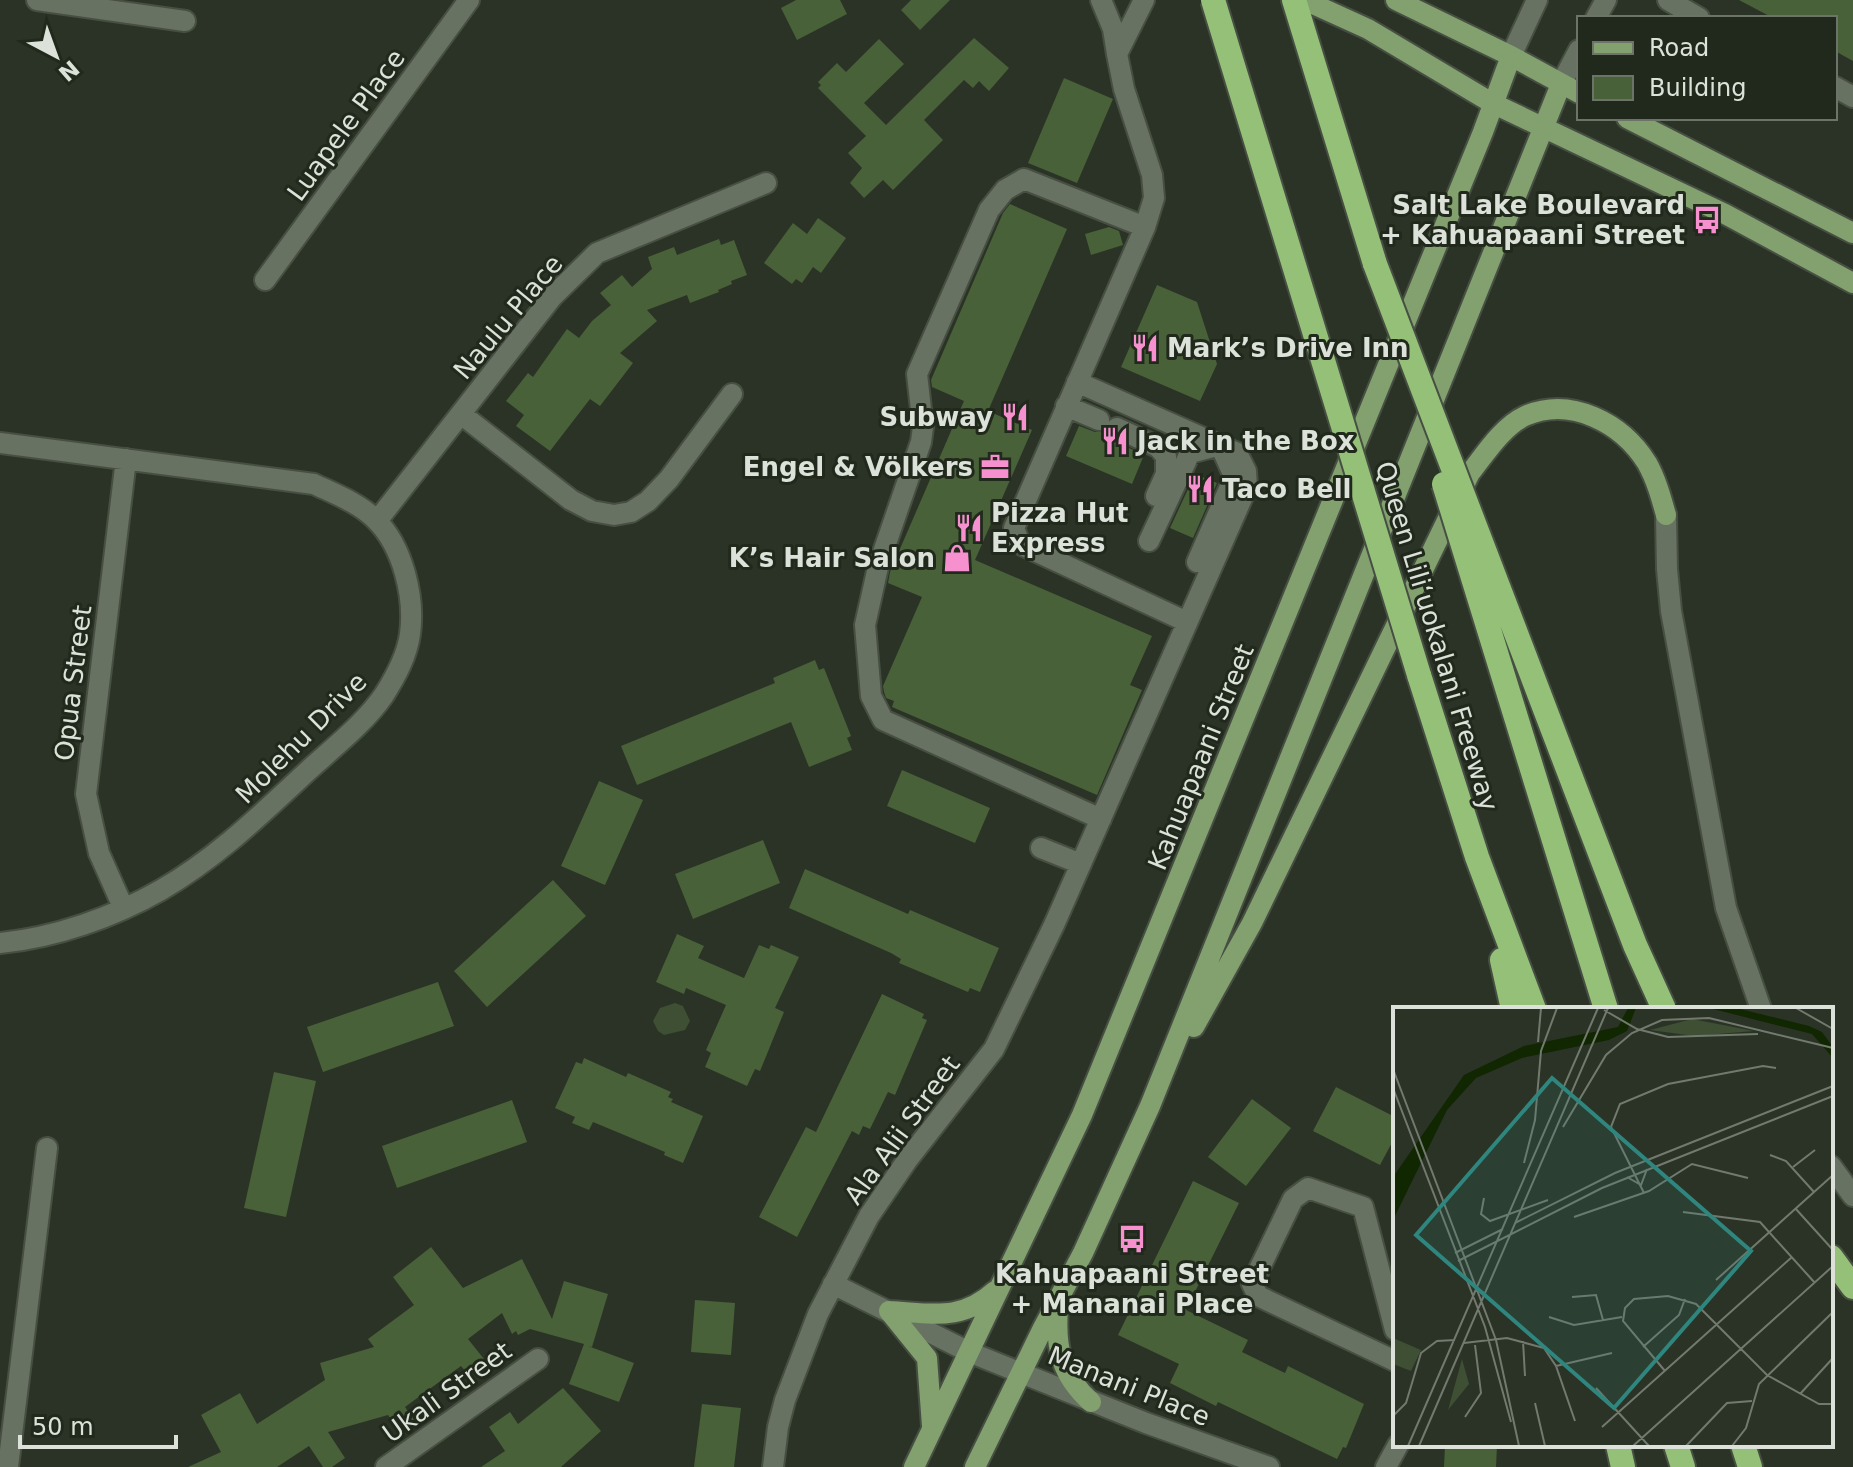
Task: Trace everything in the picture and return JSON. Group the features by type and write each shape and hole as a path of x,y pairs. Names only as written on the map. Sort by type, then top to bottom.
{"highway":[{"name":"Queen Liliʻuokalani Freeway","path":"1213,0 1477,857 1533,1007"},
{"name":"Queen Liliʻuokalani Freeway","path":"1294,0 1605,1007"},
{"path":"1375,264 1630,932 1663,1007"},
{"path":"1477,857 1513,1007"},
{"path":"1833,1260 1853,1287"},
{"path":"1618,1447 1623,1467"},
{"path":"1677,1447 1683,1467"},
{"path":"1744,1447 1750,1467"}],"main road":[{"path":"1304,0 1368,29 1492,103 1725,214 1853,283"},
{"path":"975,1467 1083,1253 1150,1106 1544,128 1570,89 1398,0"},
{"name":"Kahuapaani Street","path":"914,1467 1082,1115 1328,517 1511,56"},
{"path":"1631,120 1853,233"},
{"path":"1150,1106 1252,923 1470,473 1498,438 1523,416 1546,411 1575,410 1603,420 1626,439 1646,462 1658,487 1666,515"},
{"path":"889,1311 955,1314 982,1302 998,1288"},
{"path":"1059,1299 1056,1333 1067,1376 1091,1402"},
{"path":"889,1311 927,1358 933,1429"}],"street":[{"path":"37,0 185,21"},
{"name":"Luapele Place","path":"265,280 469,0"},
{"path":"1101,0 1113,29 1124,89 1152,175 1154,198 1145,227 1014,528 1020,544 1187,622"},
{"path":"1117,54 1144,0"},
{"path":"1511,56 1537,0"},
{"path":"1668,0 1696,16"},
{"path":"1570,89 1577,59"},
{"path":"1098,826 883,720 871,696 865,625 878,567 921,442 923,427 917,374 989,210 1005,190 1024,179 1145,227"},
{"name":"Naulu Place","path":"377,521 552,297 597,253 766,183"},
{"path":"1066,406 1158,447 1166,456 1166,474 1143,539 1194,443 1077,382"},
{"path":"461,414 571,500 592,511 614,515 631,512 648,501 669,479 732,394"},
{"name":"Molehu Drive","path":"0,443 314,484 352,501 377,521 394,545 402,565 411,608 405,655 382,698 230,844 158,892 83,924 0,943"},
{"name":"Ala Alii Street","path":"773,1467 778,1427 795,1370 833,1284 869,1216 908,1159 994,1049 1026,987 1187,622 1204,565 1247,487 1246,471 1229,449 1194,443"},
{"name":"Opua Street","path":"123,907 99,853 86,794 126,459"},
{"path":"1666,515 1671,611 1726,908 1760,1007"},
{"path":"1041,848 1081,864"},
{"path":"8,1467 47,1148"},
{"path":"1833,1169 1853,1196"},
{"path":"1393,1322 1363,1207 1308,1188 1293,1199 1252,1284 1258,1296 1393,1360"},
{"name":"Manani Place","path":"833,1284 969,1352 1091,1402 1269,1467"},
{"name":"Ukali Street","path":"386,1467 538,1359"},
{"path":"1386,1467 1397,1447"}],"green space":[{"path":"675,1003 683,1006 690,1021 685,1030 664,1035 653,1021 660,1008"}],"building":[{"path":"796,0 840,0 847,14 797,40 781,8"},
{"path":"911,0 950,0 920,30 901,10"},
{"path":"1739,0 1853,0 1853,61 1837,52 1837,16 1769,16"},
{"path":"974,38 1009,68 989,91 979,81 973,88 964,80 924,120 943,140 893,190 883,180 864,198 850,183 862,168 848,153 866,136 818,88 821,85 818,82 837,63 846,72 879,39 904,64 864,103 886,125"},
{"path":"1064,78 1113,99 1077,183 1028,163"},
{"path":"1010,204 1067,229 988,411 1032,430 975,560 1152,636 1130,685 1142,690 1097,795 892,707 894,701 886,698 883,686 922,597 888,583 890,572 964,401 932,387 931,380 1003,213"},
{"path":"818,218 846,238 821,273 813,267 802,283 796,279 792,284 764,263 793,223 807,234"},
{"path":"1109,227 1119,231 1123,245 1091,255 1085,234"},
{"path":"719,239 721,245 734,240 747,275 731,281 732,284 719,292 690,303 687,295 647,310 657,321 620,353 633,363 600,406 590,399 550,451 516,426 524,415 506,401 528,373 533,377 567,329 579,338 592,321 611,305 600,293 622,275 632,287 652,269 648,257 674,247 677,255"},
{"path":"1157,285 1197,302 1217,364 1200,401 1121,367"},
{"path":"1079,426 1105,432 1112,440 1144,455 1132,484 1066,456"},
{"path":"1195,474 1217,483 1193,538 1170,528"},
{"path":"815,660 819,670 824,668 851,736 847,738 852,750 809,767 791,722 637,785 621,746 775,683 773,678"},
{"path":"902,770 990,808 975,843 887,806"},
{"path":"599,781 643,800 605,885 561,866"},
{"path":"763,840 780,883 693,919 675,874"},
{"path":"805,869 908,914 910,910 999,948 980,992 970,988 968,992 899,963 901,959 891,953 789,908"},
{"path":"553,880 586,916 487,1007 454,971"},
{"path":"677,934 704,946 698,958 744,978 759,945 769,949 771,945 799,957 775,1008 784,1012 760,1071 755,1069 747,1086 705,1067 711,1053 706,1050 726,1005 686,988 684,994 656,982"},
{"path":"438,982 454,1026 323,1072 307,1027"},
{"path":"882,994 924,1014 922,1018 927,1020 895,1095 888,1092 870,1129 863,1126 859,1135 852,1131 797,1237 759,1217 806,1127 816,1132"},
{"path":"584,1058 626,1077 628,1073 671,1092 668,1097 673,1099 671,1102 703,1116 683,1163 664,1155 665,1152 593,1122 589,1130 572,1123 575,1117 555,1108 576,1062 582,1064"},
{"path":"274,1072 316,1081 286,1217 244,1208"},
{"path":"1336,1087 1393,1116 1393,1141 1380,1165 1313,1131"},
{"path":"1252,1099 1291,1128 1246,1186 1208,1157"},
{"path":"512,1100 527,1142 397,1188 382,1146"},
{"path":"1193,1181 1239,1203 1186,1310 1248,1340 1242,1352 1285,1373 1288,1366 1364,1404 1346,1448 1343,1447 1337,1459 1218,1402 1216,1406 1170,1383 1179,1364 1118,1335"},
{"path":"431,1247 463,1288 522,1259 552,1319 564,1281 608,1294 592,1347 588,1346 634,1363 619,1402 569,1384 584,1344 530,1329 518,1335 516,1331 512,1334 502,1313 468,1339 484,1359 466,1372 461,1366 405,1407 414,1420 399,1431 388,1415 328,1432 345,1458 332,1467 323,1467 309,1446 277,1467 188,1467 221,1452 201,1415 240,1393 257,1424 325,1380 320,1363 374,1347 368,1339 414,1305 393,1277"},
{"path":"695,1300 735,1303 731,1355 691,1352"},
{"path":"563,1388 601,1431 561,1467 481,1467 505,1451 489,1427 510,1412 518,1424"},
{"path":"702,1404 741,1408 734,1467 694,1467"},
{"path":"1445,1447 1497,1447 1496,1467 1444,1467"}],"place":[{"name":"Salt Lake Boulevard + Kahuapaani Street","path":"1707,220"},
{"name":"Mark’s Drive Inn","path":"1145,348"},
{"name":"Subway","path":"1015,417"},
{"name":"Jack in the Box","path":"1115,441"},
{"name":"Engel & Völkers","path":"995,467"},
{"name":"Taco Bell","path":"1200,489"},
{"name":"Pizza Hut Express","path":"969,528"},
{"name":"K’s Hair Salon","path":"957,558"},
{"name":"Kahuapaani Street + Mananai Place","path":"1132,1239"}]}
